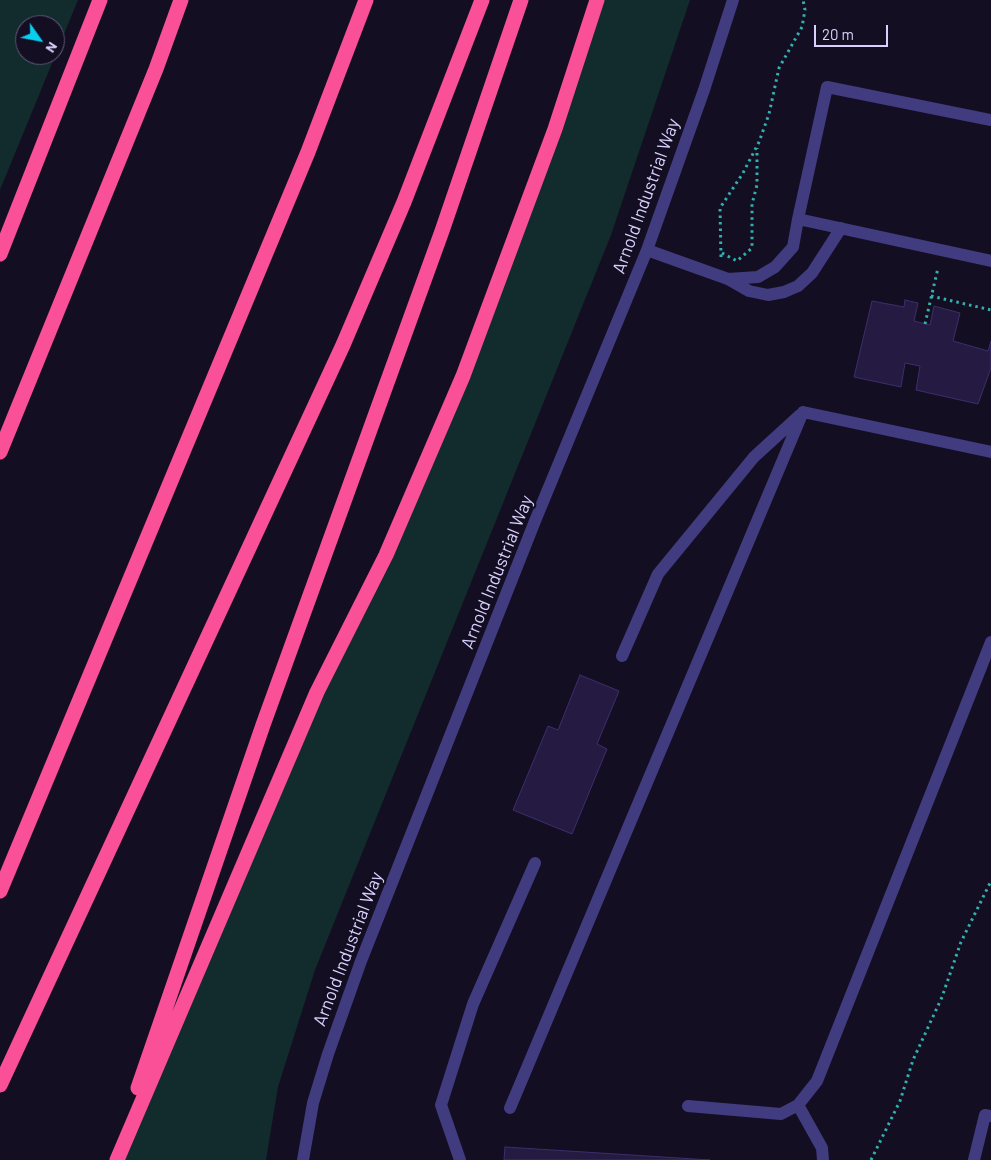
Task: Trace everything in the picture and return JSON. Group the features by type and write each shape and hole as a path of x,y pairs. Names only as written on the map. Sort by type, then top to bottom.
{"highway":[{"path":"0,254 100,0"},
{"path":"0,452 156,69 181,0"},
{"path":"0,891 308,152 366,0"},
{"path":"0,1085 343,345 404,202 482,0"},
{"path":"115,1160 262,725 442,231 521,0"},
{"path":"115,1160 317,692 386,555 463,376 555,129 597,0"}],"street":[{"name":"Arnold Industrial Way","path":"303,1160 313,1103 328,1054 361,962 535,522 646,250 704,90 733,0"},
{"path":"728,279 758,276 775,267 793,247 827,87 991,120"},
{"path":"798,219 991,261"},
{"path":"646,250 728,279 749,290 768,295 784,292 798,286 812,274 841,228"},
{"path":"803,412 991,452"},
{"path":"622,656 658,574 754,457 803,412"},
{"path":"510,1108 803,412"},
{"path":"688,1106 781,1114 798,1105 817,1081 991,642"},
{"path":"460,1160 441,1105 473,1004 536,863"},
{"path":"798,1105 822,1148 823,1160"},
{"path":"974,1160 985,1115 991,1116"}],"path":[{"path":"715,275 722,253 720,208 743,173 757,147 769,114 779,68 802,26 805,10 803,0"},
{"path":"722,253 737,260 752,248 752,204 758,185 757,147"},
{"path":"925,324 942,250"},
{"path":"931,296 991,310"},
{"path":"870,1160 900,1101 913,1060 942,997 961,942 991,882"}],"green space":[{"path":"0,0 78,0 65,32 65,15 15,15 15,65 51,65 0,190"},
{"path":"597,0 690,0 611,235 315,970 278,1087 266,1160 117,1160 445,416"}],"building":[{"path":"905,300 918,303 914,321 930,325 934,306 960,313 953,341 988,351 991,341 991,368 978,404 916,390 920,366 905,363 901,387 854,377 872,301 904,307"},
{"path":"580,675 619,691 597,744 607,749 572,834 513,810 548,726 558,730"},
{"path":"505,1147 710,1160 504,1160"}]}
